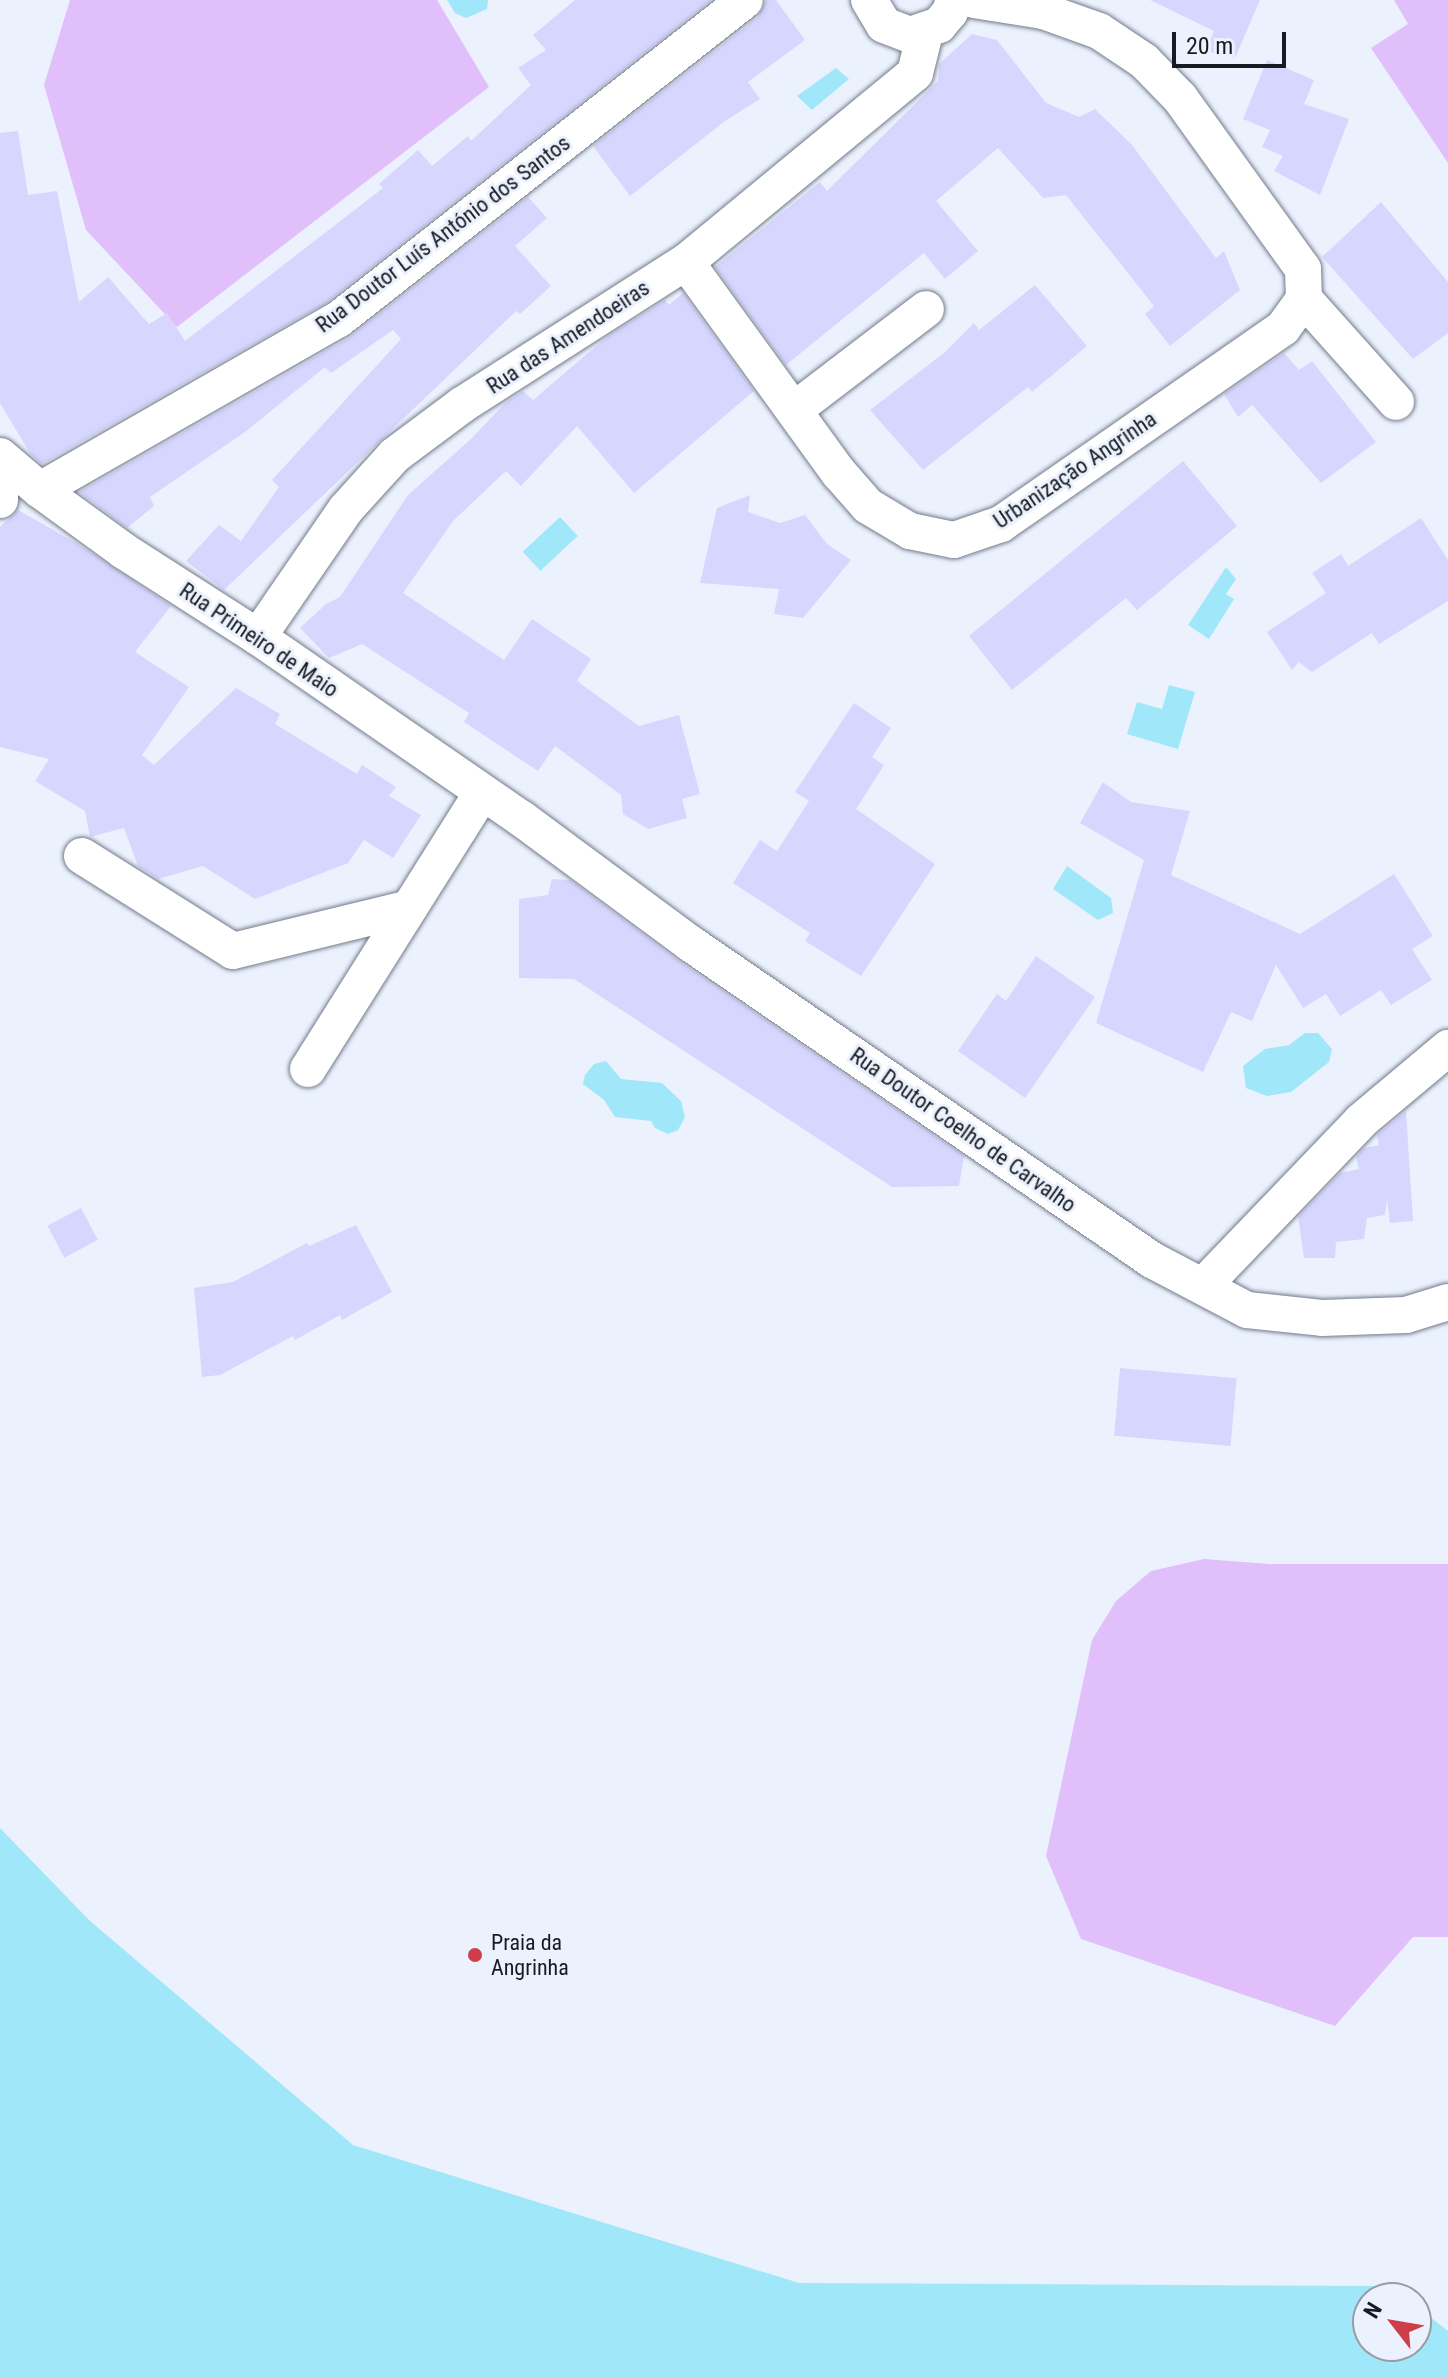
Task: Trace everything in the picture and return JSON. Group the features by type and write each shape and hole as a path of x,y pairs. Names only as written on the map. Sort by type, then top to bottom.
{"street":[{"name":"Rua Doutor Luís António dos Santos","path":"40,490 339,319 745,0"},
{"path":"869,0 874,15 896,32 925,33 939,25 950,12 954,0"},
{"path":"974,0 1043,11 1085,26 1144,61 1180,98 1283,238 1303,269 1304,299 1396,402"},
{"name":"Rua das Amendoeiras","path":"258,637 346,509 395,455 462,405 686,262 915,73 925,33"},
{"name":"Urbanização Angrinha","path":"686,262 839,473 868,506 910,531 954,540 1001,524 1283,328 1304,299"},
{"path":"794,410 926,309"},
{"name":"Rua Primeiro de Maio","path":"0,456 40,490 124,551 258,637 522,819"},
{"path":"0,487 0,500"},
{"path":"308,1069 482,793"},
{"name":"Rua Doutor Coelho de Carvalho","path":"522,819 691,944 1152,1260 1247,1310 1322,1318 1406,1315 1448,1302"},
{"path":"82,856 233,951 409,908"},
{"path":"1203,1286 1361,1121 1448,1048"}],"shaded area":[{"path":"70,0 437,0 489,87 177,327 86,230 44,85"},
{"path":"1394,0 1448,0 1448,163 1371,48 1408,24"},
{"path":"1204,1559 1269,1564 1448,1564 1448,1937 1413,1937 1335,2026 1081,1939 1046,1856 1092,1640 1116,1601 1151,1571"}],"water":[{"path":"447,0 488,0 487,9 466,18 455,13"},
{"path":"836,68 849,79 812,110 797,96"},
{"path":"560,517 578,536 540,571 523,552"},
{"path":"1226,567 1236,579 1226,594 1234,599 1209,639 1188,625"},
{"path":"1169,685 1195,692 1178,749 1127,734 1137,702 1162,709"},
{"path":"1067,866 1111,898 1113,913 1098,920 1053,889"},
{"path":"1305,1033 1318,1033 1332,1049 1329,1062 1291,1092 1267,1096 1246,1088 1243,1066 1265,1049 1289,1045"},
{"path":"606,1061 621,1079 662,1083 681,1101 685,1117 678,1130 668,1134 655,1128 651,1121 615,1117 604,1100 583,1084 585,1075 594,1064"},
{"path":"0,1828 89,1920 353,2145 799,2283 1352,2286 1352,2362 1432,2362 1432,2318 1448,2331 1448,2378 0,2378"}],"building":[{"path":"575,0 711,0 327,302 42,464 31,455 0,403 0,133 18,131 28,195 57,191 79,302 108,277 149,324 167,313 185,341 383,188 379,184 418,150 432,166 468,136 471,141 531,85 518,68 546,50 533,35"},
{"path":"766,0 776,0 805,40 748,82 760,99 725,121 630,196 593,146 758,17"},
{"path":"1150,0 1260,0 1235,58 1206,51 1214,31"},
{"path":"972,34 997,40 1046,103 1079,117 1095,109 1132,145 1216,258 1224,251 1240,290 1170,346 1145,314 1154,306 1066,195 1043,198 998,148 936,201 978,251 945,279 924,253 786,365 715,267 820,182 827,191 938,81 939,64"},
{"path":"1267,60 1314,80 1304,104 1349,119 1320,195 1274,171 1283,156 1262,147 1270,130 1243,119"},
{"path":"528,197 547,218 515,246 551,286 520,314 516,311 224,590 186,561 219,525 241,541 279,487 272,480 401,339 393,330 331,373 325,367 245,432 150,497 154,506 127,528 79,492 350,337"},
{"path":"1381,202 1448,282 1448,333 1413,359 1322,257"},
{"path":"1035,285 1087,346 1032,392 1028,387 923,470 870,410 945,352 974,323 979,330"},
{"path":"683,293 754,391 634,493 577,426 521,486 506,471 453,521 403,593 504,660 532,619 591,659 577,681 639,726 679,715 700,794 682,799 687,818 648,829 623,814 621,795 555,746 538,771 464,722 469,713 362,644 329,658 300,628 326,604 340,597 408,495 471,439 505,403 523,391 533,400 608,336 665,300 669,305"},
{"path":"1284,353 1299,370 1312,361 1376,442 1321,483 1252,405 1238,417 1224,394"},
{"path":"1183,461 1237,526 1137,610 1126,598 1012,690 969,636"},
{"path":"750,495 748,512 780,523 805,515 827,544 851,560 803,618 774,614 779,589 700,583 717,508"},
{"path":"18,510 78,544 171,606 135,652 189,687 142,755 154,765 236,688 280,714 275,724 357,774 362,765 396,787 389,796 421,815 393,858 364,840 348,863 255,899 203,866 158,879 138,866 124,828 90,837 85,811 35,781 49,759 0,747 0,527"},
{"path":"1421,518 1448,560 1448,601 1379,644 1372,633 1312,672 1299,662 1292,670 1267,632 1326,593 1312,573 1341,554 1348,566"},
{"path":"854,703 891,728 872,757 884,765 856,809 935,864 861,976 805,941 810,933 733,883 760,840 777,851 809,801 795,792"},
{"path":"1103,782 1131,802 1190,811 1171,875 1300,934 1394,874 1433,936 1412,949 1432,980 1391,1005 1381,990 1340,1016 1326,994 1303,1008 1276,965 1252,1021 1231,1012 1203,1072 1096,1023 1144,860 1080,823"},
{"path":"552,879 570,880 679,961 964,1156 959,1186 892,1187 574,979 519,978 519,899 548,895"},
{"path":"1036,956 1095,997 1025,1098 958,1051 997,994 1006,1001"},
{"path":"1406,1111 1413,1221 1390,1223 1387,1200 1385,1215 1367,1218 1364,1239 1336,1242 1335,1258 1304,1258 1298,1217 1340,1173 1359,1169 1356,1157 1364,1148 1379,1145 1377,1135"},
{"path":"81,1208 98,1240 64,1258 47,1226"},
{"path":"356,1225 392,1292 342,1320 340,1315 295,1340 293,1336 220,1375 202,1377 194,1288 233,1282 307,1243 309,1246"},
{"path":"1120,1368 1237,1378 1231,1446 1114,1436"}],"place":[{"name":"Praia da Angrinha","path":"475,1955"}]}
